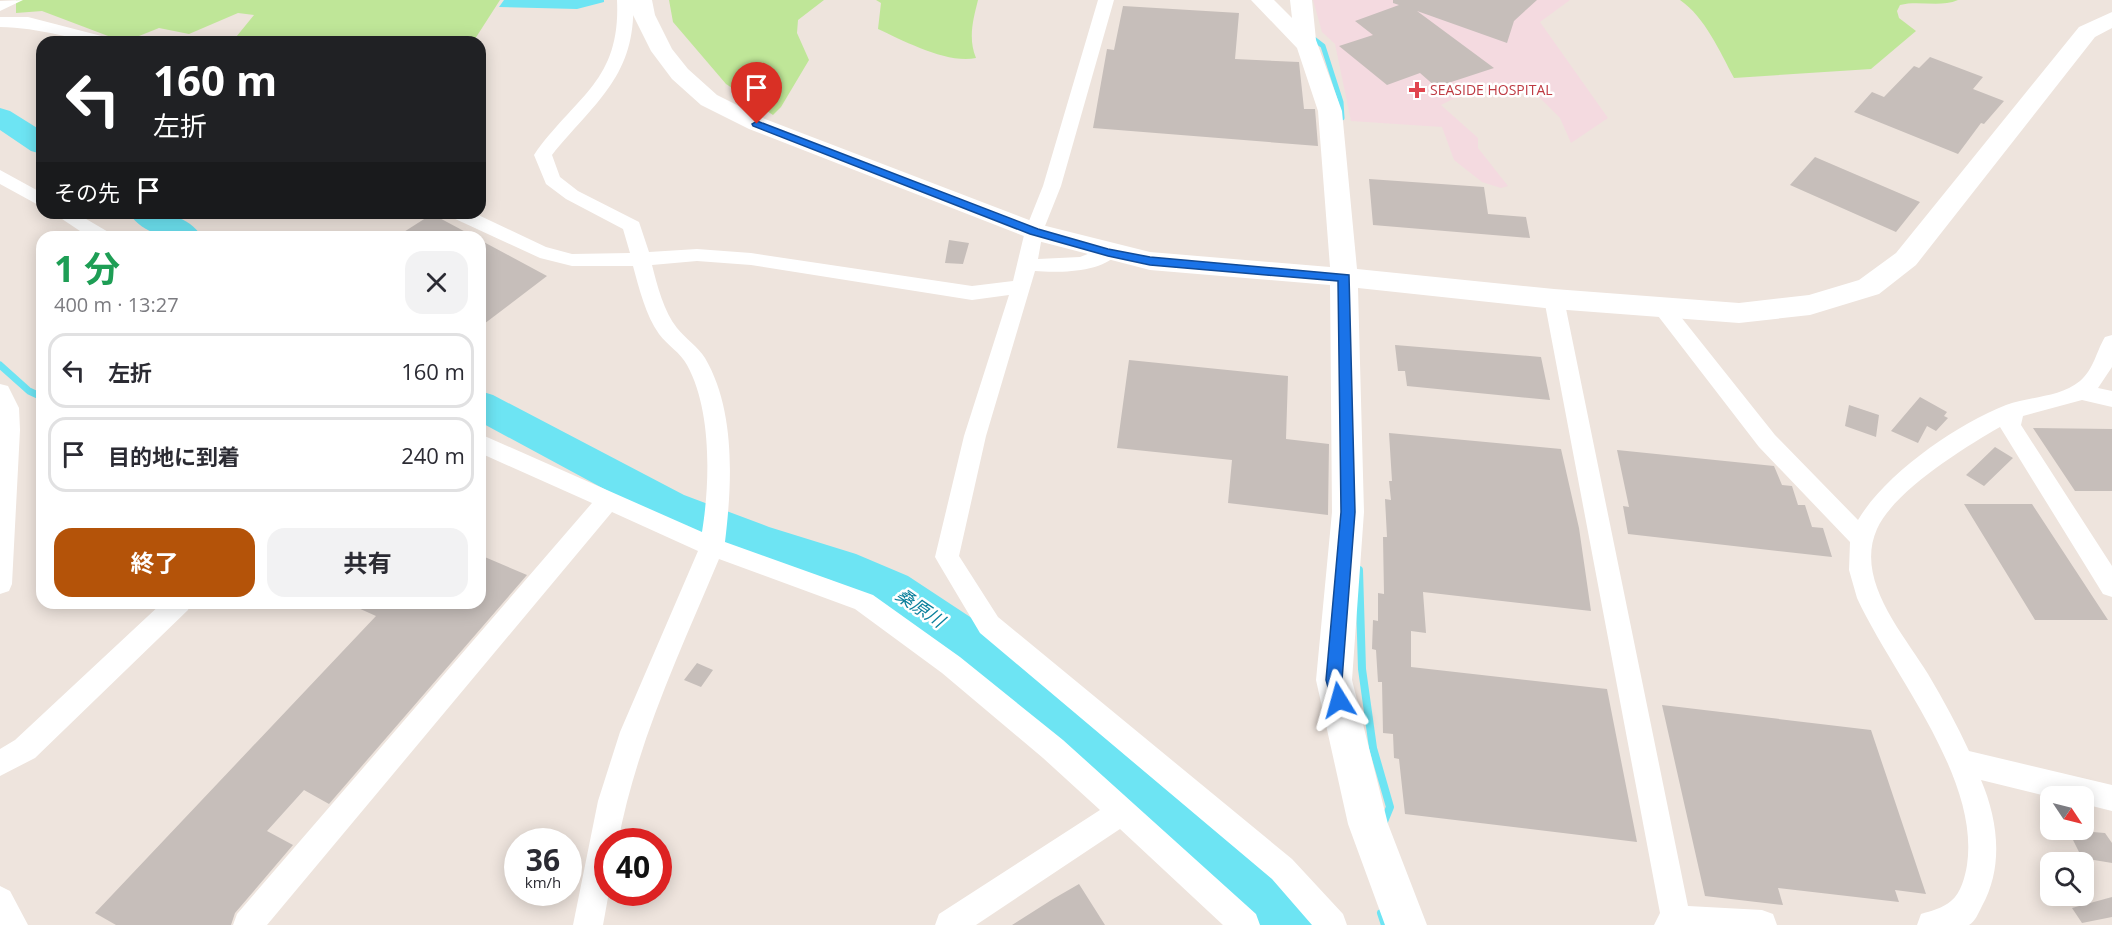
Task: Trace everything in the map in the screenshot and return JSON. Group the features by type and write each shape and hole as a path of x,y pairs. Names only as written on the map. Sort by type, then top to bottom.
{"street":[{"path":"0,6 15,0"},
{"path":"588,925 612,801 633,732 712,548 719,496 714,411 696,361 667,330 648,286 632,226 572,195 552,180 543,155 566,126 596,97 610,75 623,49 627,16 625,0"},
{"path":"641,0 644,15 662,51 680,74 709,100 757,124 1034,231 1108,252 1150,261 1554,299 1739,313 1810,305 1869,287 1906,259 2087,32 2112,19"},
{"path":"1106,0 1052,186 1034,231 1025,275 975,436 947,557 989,625 1282,869 1332,925"},
{"path":"1262,0 1306,37"},
{"path":"1301,0 1306,37 1329,111 1358,279 1348,512 1334,680 1368,824 1406,925"},
{"path":"0,22 28,22 83,36"},
{"path":"0,176 36,197"},
{"path":"72,219 93,231"},
{"path":"471,219 540,252 572,260 697,255 751,259 972,293 1047,266 1099,258 1108,252"},
{"path":"1554,299 1673,922 1762,925"},
{"path":"1662,307 1767,441 1863,539"},
{"path":"1932,925 1963,911 1977,889 1983,857 1982,827 1969,783 1949,738 1875,610 1864,581 1860,558 1863,539 1868,523 1888,498 1952,445 1984,424 2014,411 2057,402 2080,392 2094,380 2103,366 2112,342"},
{"path":"0,392 8,408 9,430 0,584"},
{"path":"2080,392 2112,399"},
{"path":"2014,411 2010,426 2112,587"},
{"path":"486,446 712,548 864,602 998,702 1123,812 1245,925"},
{"path":"248,925 608,501"},
{"path":"0,763 25,749 174,609"},
{"path":"1960,762 2112,798"},
{"path":"950,925 1123,812"},
{"path":"0,901 13,925"}],"shaded area":[{"name":"SEASIDE HOSPITAL","path":"1313,0 1570,0 1540,22 1608,118 1571,143 1560,118 1524,82 1453,99 1441,105 1478,138 1478,148 1508,186 1501,188 1482,182 1454,160 1442,127 1351,121 1335,44 1322,32"}],"green space":[{"path":"16,0 500,0 477,36 237,36 254,15 238,13 189,34 159,28 139,36 108,36 42,11 16,13"},
{"path":"669,0 824,0 798,20 797,33 809,60 781,107 773,115 726,84 673,22"},
{"path":"876,0 978,0 972,37 976,58 952,58 939,55 878,29 881,3"},
{"path":"1680,0 1958,0 1900,5 1897,11 1899,18 1916,31 1871,69 1734,78 1704,25"}],"water":[{"path":"504,0 604,0 604,2 577,9 499,7"}],"building":[{"path":"1393,0 1537,0 1514,21 1507,43 1417,11 1494,68 1436,87 1420,73 1387,85 1339,46 1373,35 1355,21 1399,5 1393,3"},
{"path":"1123,6 1239,13 1235,59 1299,62 1304,109 1315,109 1318,146 1093,128 1107,49 1114,50"},
{"path":"1930,57 1983,77 1973,89 2004,101 1984,124 1981,123 1958,154 1854,112 1872,92 1884,97 1914,66 1919,68"},
{"path":"1815,157 1920,202 1896,232 1790,185"},
{"path":"1369,179 1484,187 1488,214 1526,217 1530,238 1373,225"},
{"path":"424,219 441,219 464,231 405,231"},
{"path":"949,240 969,243 963,264 945,263"},
{"path":"486,243 547,276 486,322"},
{"path":"1395,345 1541,357 1550,400 1407,386 1405,371 1398,371"},
{"path":"1129,360 1288,376 1286,439 1329,444 1328,515 1228,503 1232,460 1117,448"},
{"path":"1920,397 1947,412 1944,416 1948,418 1936,431 1927,426 1918,443 1891,431"},
{"path":"1849,405 1879,415 1876,437 1845,426"},
{"path":"2033,428 2112,429 2112,491 2075,491"},
{"path":"1389,433 1561,449 1579,528 1591,611 1423,592 1426,633 1411,631 1411,667 1607,689 1637,842 1405,814 1399,759 1394,758 1393,734 1383,733 1382,682 1378,682 1376,650 1372,649 1373,620 1378,621 1378,593 1384,594 1383,537 1387,537 1385,499 1391,500 1389,481 1392,481"},
{"path":"1995,447 2013,458 1984,486 1966,475"},
{"path":"1617,450 1774,466 1782,485 1792,486 1798,505 1805,505 1812,527 1823,528 1832,557 1628,534 1623,506 1629,507"},
{"path":"1964,504 2032,504 2108,620 2035,620"},
{"path":"486,558 527,575 329,804 304,790 267,831 293,845 235,913 231,925 116,925 95,913 376,616 360,609 486,609"},
{"path":"697,663 713,670 701,687 684,680"},
{"path":"1662,705 1871,730 1926,894 1895,890 1899,902 1778,888 1783,905 1705,896"},
{"path":"2094,832 2105,833 2112,843 2112,863 2094,860 2094,852 2079,852 2073,840 2094,840"},
{"path":"1079,884 1105,925 1012,925 1053,899"},
{"path":"2112,897 2112,917 2082,923 2072,908 2094,906 2094,902"}],"waterway":[{"path":"1310,36 1323,46 1341,102 1342,118"},
{"name":"桑原川","path":"0,117 36,141"},
{"name":"桑原川","path":"155,219 176,231"},
{"path":"0,365 29,391 36,394"},
{"name":"桑原川","path":"486,408 670,506 762,542 841,566 893,589 983,650 1063,718 1242,872 1288,925"},
{"path":"1359,570 1362,669 1373,748 1390,807 1383,824"},
{"path":"1381,913 1385,925"}],"place":[{"name":"SEASIDE HOSPITAL","path":"1417,90"}],"route":[{"path":"757,124 891,178 1034,231 1108,252 1150,261 1344,278 1348,512 1334,680 1339,700"}]}
